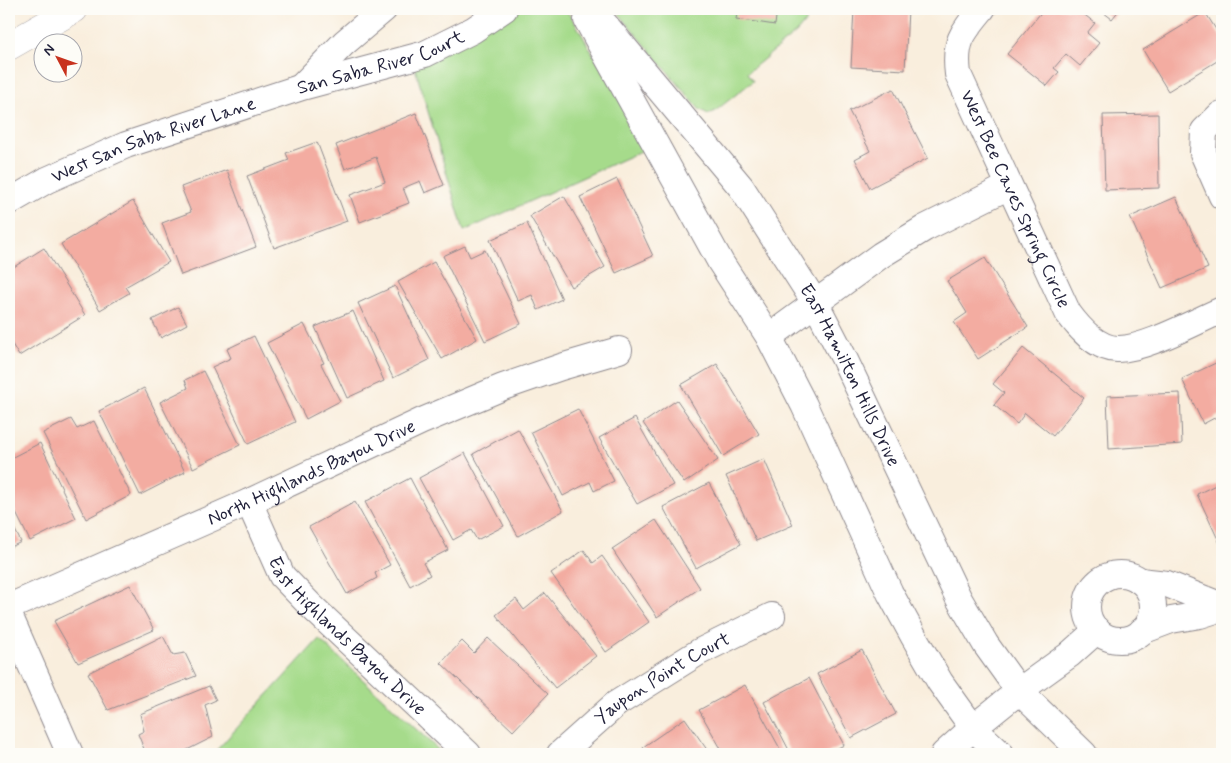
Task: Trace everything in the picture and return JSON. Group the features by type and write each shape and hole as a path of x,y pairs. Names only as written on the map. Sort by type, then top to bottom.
{"main road":[{"path":"9,46 74,9"}],"street":[{"name":"San Saba River Court","path":"302,87 344,43 384,9"},
{"name":"San Saba River Court","path":"302,87 425,54 473,30 504,9"},
{"path":"580,9 721,263 769,337 804,405 890,593 940,682 973,728 1001,754"},
{"name":"East Hamilton Hills Drive","path":"592,9 741,187 816,304 843,356 959,599 986,645 1019,691 1084,754"},
{"name":"West Bee Caves Spring Circle","path":"982,9 962,34 957,46 958,74 1068,313 1079,329 1095,341 1116,349 1141,346 1222,310"},
{"name":"West San Saba River Lane","path":"9,202 47,180 126,145 302,87"},
{"path":"1222,114 1204,131 1203,153 1222,196"},
{"path":"769,337 881,255 925,228 1009,186"},
{"name":"North Highlands Bayou Drive","path":"9,607 249,502 449,409 503,387 619,350"},
{"name":"East Highlands Bayou Drive","path":"249,502 282,576 311,606 468,754"},
{"path":"1142,631 1148,625 1152,614 1153,602 1150,591 1140,581 1130,575 1122,574 1104,578 1095,585 1090,595 1088,614 1097,630 1115,640 1132,637 1142,631 1171,620 1200,614 1222,606"},
{"path":"1140,581 1167,584 1222,606"},
{"path":"9,615 70,754"},
{"name":"Yaupon Point Court","path":"560,754 616,704 699,652 772,616"},
{"path":"944,754 973,728 1019,691 1069,655 1097,630"}],"green space":[{"path":"515,9 565,9 574,21 648,148 464,231 414,65"},
{"path":"615,9 816,9 797,32 747,73 753,81 714,112 708,114 699,109"},
{"path":"319,639 443,754 213,754"}],"building":[{"path":"738,9 777,9 775,25 736,19"},
{"path":"854,9 908,9 905,70 851,67"},
{"path":"1044,9 1077,9 1095,23 1087,33 1099,43 1080,66 1066,54 1054,68 1059,72 1047,86 1007,54"},
{"path":"1099,9 1120,9 1112,19"},
{"path":"1205,12 1222,39 1222,58 1168,91 1143,50"},
{"path":"893,89 928,158 870,188 855,159 870,151 849,111"},
{"path":"416,113 444,185 425,193 420,181 403,188 409,203 360,222 350,195 385,182 376,157 345,169 336,145"},
{"path":"1158,114 1159,188 1105,190 1103,115"},
{"path":"317,142 347,221 274,248 247,176 289,160 286,153"},
{"path":"227,170 256,247 181,275 162,223 191,212 181,187"},
{"path":"617,179 653,256 616,273 580,197"},
{"path":"564,196 605,267 571,287 530,216"},
{"path":"1176,197 1208,268 1162,288 1130,217"},
{"path":"133,201 169,262 125,287 129,293 100,310 61,244"},
{"path":"527,223 562,299 538,310 532,295 518,301 490,240"},
{"path":"465,246 470,257 485,250 521,324 485,341 443,256"},
{"path":"44,248 85,315 19,356 9,339 9,270"},
{"path":"985,258 1028,327 978,359 954,322 967,313 947,281"},
{"path":"434,262 477,339 442,359 398,282"},
{"path":"395,286 429,360 393,378 358,303"},
{"path":"178,307 187,324 161,338 152,320"},
{"path":"353,311 384,381 347,398 315,327"},
{"path":"304,324 324,363 321,364 340,401 306,419 267,343"},
{"path":"254,336 295,422 248,444 212,367 231,358 227,349"},
{"path":"1023,348 1084,398 1053,436 1025,413 1017,424 994,405 1004,393 993,384"},
{"path":"1222,360 1222,414 1203,424 1182,379"},
{"path":"717,364 759,434 723,456 681,385"},
{"path":"203,371 240,445 193,468 160,402 188,388 185,380"},
{"path":"144,388 185,472 140,495 99,411"},
{"path":"1180,393 1182,444 1109,449 1107,396"},
{"path":"677,400 718,460 684,483 643,423"},
{"path":"578,409 614,481 594,491 590,482 563,496 531,432"},
{"path":"635,418 673,485 637,504 599,438"},
{"path":"71,419 77,429 94,421 131,495 86,519 43,433"},
{"path":"518,429 563,511 518,536 473,454"},
{"path":"40,443 76,518 30,541 9,499 9,459"},
{"path":"465,453 504,526 477,540 471,530 453,540 419,478"},
{"path":"764,459 793,525 756,541 726,476"},
{"path":"410,478 448,550 423,563 430,575 410,586 365,502"},
{"path":"1222,482 1222,548 1197,494"},
{"path":"709,483 741,544 696,568 663,507"},
{"path":"355,502 390,565 375,573 377,578 347,594 309,527"},
{"path":"9,518 21,542 9,548"},
{"path":"656,520 700,588 657,617 612,549"},
{"path":"584,550 593,563 602,556 649,622 606,652 551,573"},
{"path":"130,585 154,630 78,663 54,621"},
{"path":"545,593 596,656 555,688 496,615 516,599 524,610"},
{"path":"163,636 173,655 185,653 196,676 108,710 88,673"},
{"path":"488,638 548,694 513,731 441,663 462,641 474,653"},
{"path":"862,650 896,714 851,738 817,674"},
{"path":"809,678 844,745 826,754 791,754 764,702"},
{"path":"745,685 783,754 724,754 699,710"},
{"path":"209,686 216,700 205,705 213,737 179,754 146,754 138,734 144,731 140,714"},
{"path":"685,718 710,754 648,754 643,747"}]}
